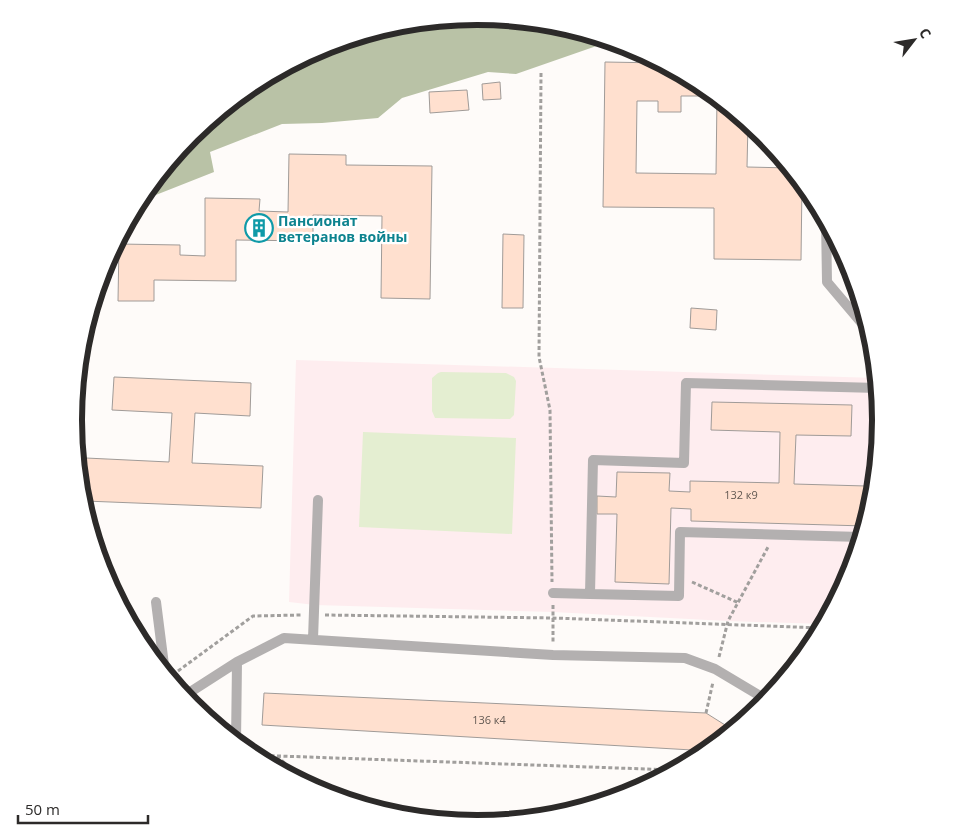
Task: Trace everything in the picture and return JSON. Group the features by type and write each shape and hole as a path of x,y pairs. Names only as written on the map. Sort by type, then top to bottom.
{"lane":[{"path":"826,236 827,282 859,320"},
{"path":"590,594 593,460 684,463 686,383 871,388"},
{"path":"312,639 318,500"},
{"path":"553,592 679,596 680,532 854,537"},
{"path":"156,602 163,659"},
{"path":"191,692 238,662 284,638 553,655 685,658 715,669 759,695"},
{"path":"236,732 238,662"}],"path":[{"path":"541,74 539,357 550,410 553,655"},
{"path":"706,713 727,624 775,535"},
{"path":"679,576 739,603"},
{"path":"177,672 253,616 553,618 813,628"},
{"path":"268,755 660,769"},
{"path":"276,755 276,760"},
{"path":"276,755 289,767"}],"shaded area":[{"path":"296,360 870,378 871,446 869,472 859,522 842,571 815,624 553,612 315,605 289,602"}],"green space":[{"path":"477,25 529,28 579,38 600,45 516,74 488,72 402,98 378,118 282,124 210,152 214,172 152,196 180,160 198,141 237,107 280,78 302,66 350,46 375,38 425,28"},
{"path":"441,372 506,373 514,377 516,381 514,415 510,419 435,418 432,411 432,378"},
{"path":"363,432 516,438 512,534 359,527"}],"building":[{"path":"605,62 645,63 674,78 702,96 681,96 681,112 658,112 658,101 637,101 636,173 716,174 717,107 748,133 747,167 780,168 802,197 801,260 714,259 714,208 603,207"},
{"path":"500,82 501,99 483,100 482,84"},
{"path":"467,90 469,110 430,113 429,92"},
{"name":"Пансионат ветеранов войны","path":"289,154 346,155 346,165 432,166 430,299 381,298 382,216 313,215 313,241 236,240 236,281 154,280 154,301 118,301 119,254 123,244 180,245 180,255 205,256 205,198 260,199 259,211 288,212"},
{"path":"503,234 524,235 523,308 502,308"},
{"path":"691,308 717,310 716,330 690,328"},
{"path":"114,377 251,383 250,416 195,413 192,463 263,466 261,508 91,501 86,475 86,458 169,462 172,413 112,410"},
{"path":"712,402 852,405 851,436 796,435 794,484 866,486 858,526 691,521 691,509 671,508 669,584 615,582 617,514 597,514 597,496 616,497 617,472 670,473 669,491 690,492 690,481 779,483 780,432 711,430"},
{"path":"264,693 706,713 726,726 692,750 262,725"}],"place":[{"name":"Пансионат ветеранов войны","path":"259,228"}]}
